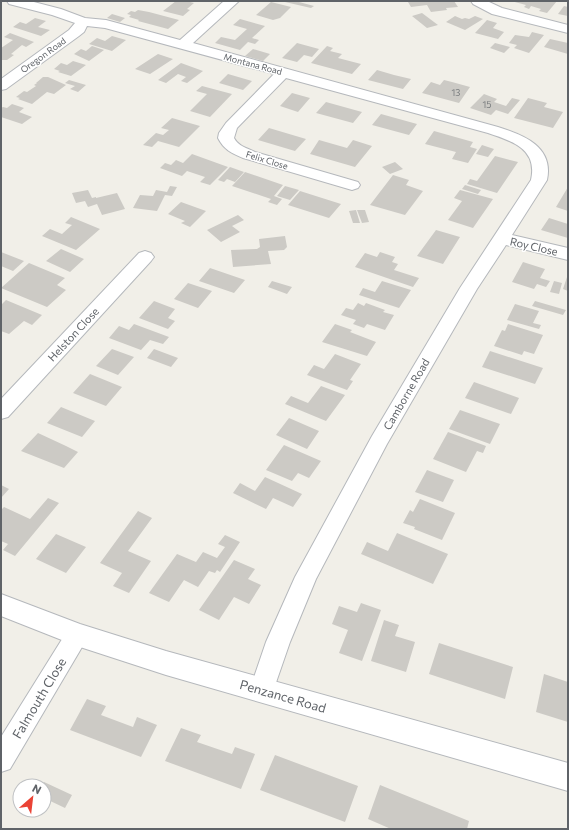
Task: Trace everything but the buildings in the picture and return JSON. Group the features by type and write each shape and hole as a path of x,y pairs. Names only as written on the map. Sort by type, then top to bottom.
{"street":[{"name":"Montana Road","path":"14,1 75,17 82,22 88,21 106,24 493,130"},
{"path":"183,45 232,1"},
{"path":"478,1 498,11 568,29"},
{"name":"Oregon Road","path":"1,86 74,33 79,29 82,22"},
{"name":"Felix Close","path":"283,73 231,126 226,138 229,144 235,149 250,155 352,185"},
{"name":"Camborne Road","path":"262,690 278,642 295,600 378,441 440,335 500,238 537,184 541,171 538,156 529,147 514,137 493,130"},
{"name":"Roy Close","path":"500,238 568,254"},
{"name":"Helston Close","path":"1,412 145,257"},
{"name":"Penzance Road","path":"1,605 77,636 166,663 568,777"},
{"name":"Falmouth Close","path":"1,760 77,636"}]}
